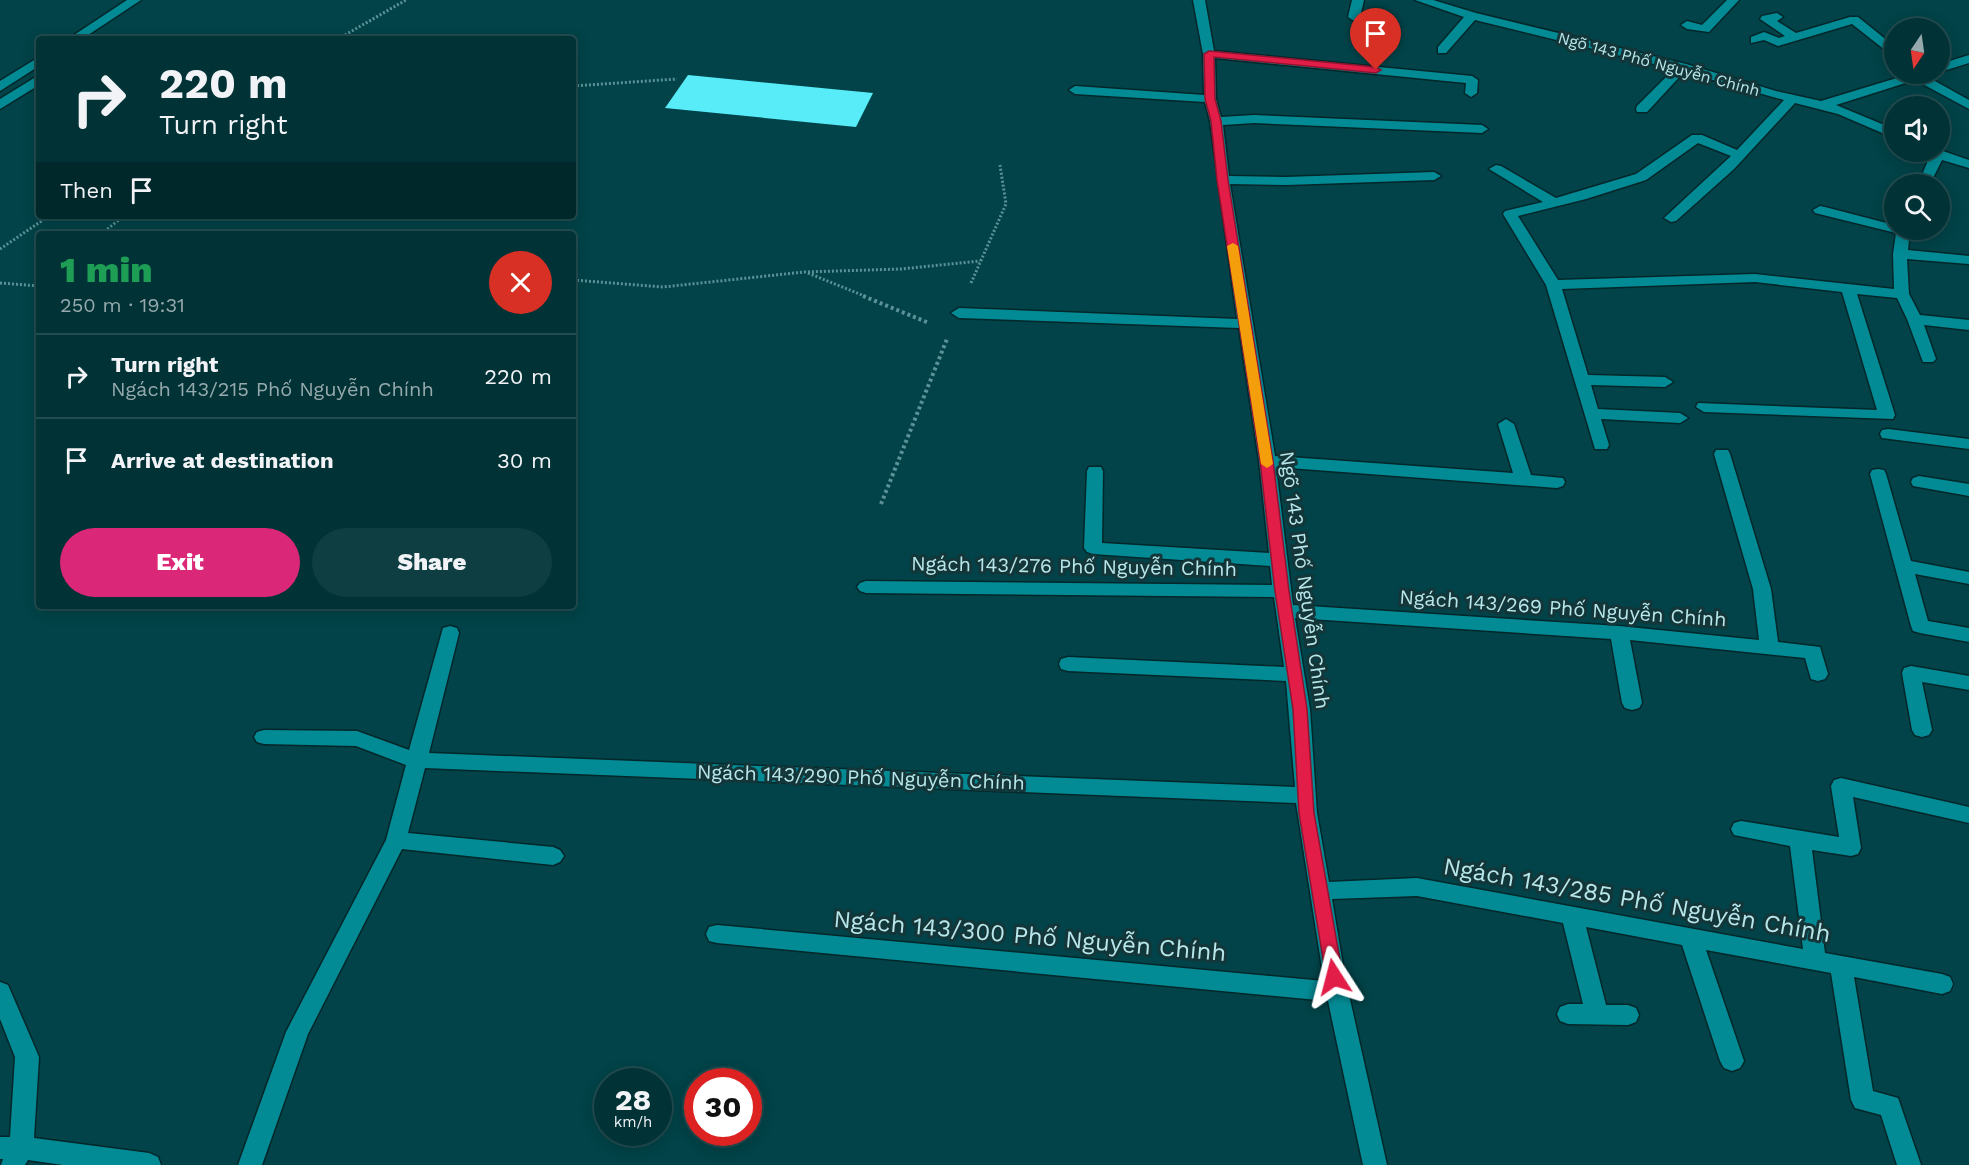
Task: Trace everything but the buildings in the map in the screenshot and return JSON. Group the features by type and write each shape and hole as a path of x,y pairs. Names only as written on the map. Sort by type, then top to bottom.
{"street":[{"path":"79,36 135,0"},
{"path":"92,36 135,0"},
{"name":"Ngõ 143 Phố Nguyễn Chính","path":"1199,0 1209,54 1210,99 1216,121 1222,180 1267,461 1282,591 1300,709 1305,795 1338,992 1375,1165"},
{"path":"1354,16 1358,0"},
{"name":"Ngõ 143 Phố Nguyễn Chính","path":"1421,0 1472,16 1682,67 1822,105 1843,111 1884,129"},
{"path":"1687,25 1705,29 1733,0"},
{"path":"1442,50 1472,16"},
{"path":"1777,17 1766,19 1794,37"},
{"path":"1755,40 1764,36 1778,42 1854,20 1884,43"},
{"path":"1209,54 1472,80 1472,93"},
{"path":"1950,65 1969,59"},
{"path":"0,87 36,63"},
{"path":"1642,109 1682,67"},
{"path":"0,105 36,81"},
{"path":"1822,105 1887,84"},
{"path":"1934,84 1969,105"},
{"path":"1075,90 1210,99"},
{"path":"1671,218 1739,155 1793,98"},
{"path":"1216,121 1254,119 1482,129"},
{"path":"1601,446 1553,285 1510,214 1641,177 1697,138 1739,155"},
{"path":"1950,158 1969,164"},
{"path":"1496,169 1555,203"},
{"path":"1222,180 1286,181 1434,176"},
{"path":"1820,210 1884,226"},
{"path":"1899,240 1902,294 1915,319 1929,359"},
{"path":"1900,254 1969,260"},
{"path":"1553,285 1755,278 1902,294"},
{"path":"1704,407 1887,416 1848,287"},
{"path":"959,313 1245,324"},
{"path":"1915,319 1969,325"},
{"path":"1581,380 1665,382"},
{"path":"1592,414 1680,418"},
{"path":"1506,424 1524,480"},
{"path":"1888,434 1969,444"},
{"path":"1722,454 1762,589 1769,647"},
{"path":"1267,461 1557,482"},
{"path":"1095,471 1093,548 1278,560"},
{"path":"1878,474 1906,566 1920,626 1968,639"},
{"path":"1919,482 1969,490"},
{"path":"1906,566 1969,578"},
{"name":"Ngách 143/276 Phố Nguyễn Chính","path":"866,587 1282,591"},
{"name":"Ngách 143/269 Phố Nguyễn Chính","path":"1286,611 1619,633 1813,652 1818,674"},
{"path":"250,1165 297,1032 396,840 450,633"},
{"path":"1619,633 1632,703"},
{"path":"1068,664 1294,674"},
{"path":"1922,730 1911,673 1969,683"},
{"name":"Ngách 143/290 Phố Nguyễn Chính","path":"264,737 357,739 416,760 1305,795"},
{"path":"1741,830 1851,848 1841,786 1969,815"},
{"path":"1800,839 1815,960"},
{"path":"396,840 553,856"},
{"name":"Ngách 143/285 Phố Nguyễn Chính","path":"1320,891 1417,887 1942,984"},
{"path":"1572,914 1597,1014"},
{"name":"Ngách 143/300 Phố Nguyễn Chính","path":"717,934 1338,992"},
{"path":"1690,936 1732,1061"},
{"path":"1842,965 1863,1100 1890,1106 1909,1165"},
{"path":"0,992 27,1057 11,1154 149,1165"},
{"path":"1568,1014 1628,1015"}],"path":[{"path":"343,36 406,0"},
{"path":"576,86 677,79"},
{"path":"0,249 45,219"},
{"path":"104,231 120,219"},
{"path":"576,280 663,287 804,272 901,269 980,261"},
{"path":"804,272 939,327"},
{"path":"0,284 36,286"}],"slow traffic":[{"path":"1233,246 1267,464"}],"route":[{"path":"1334,977 1306,813 1300,709 1282,591 1267,461 1222,180 1216,121 1210,99 1209,54 1376,70"}]}
